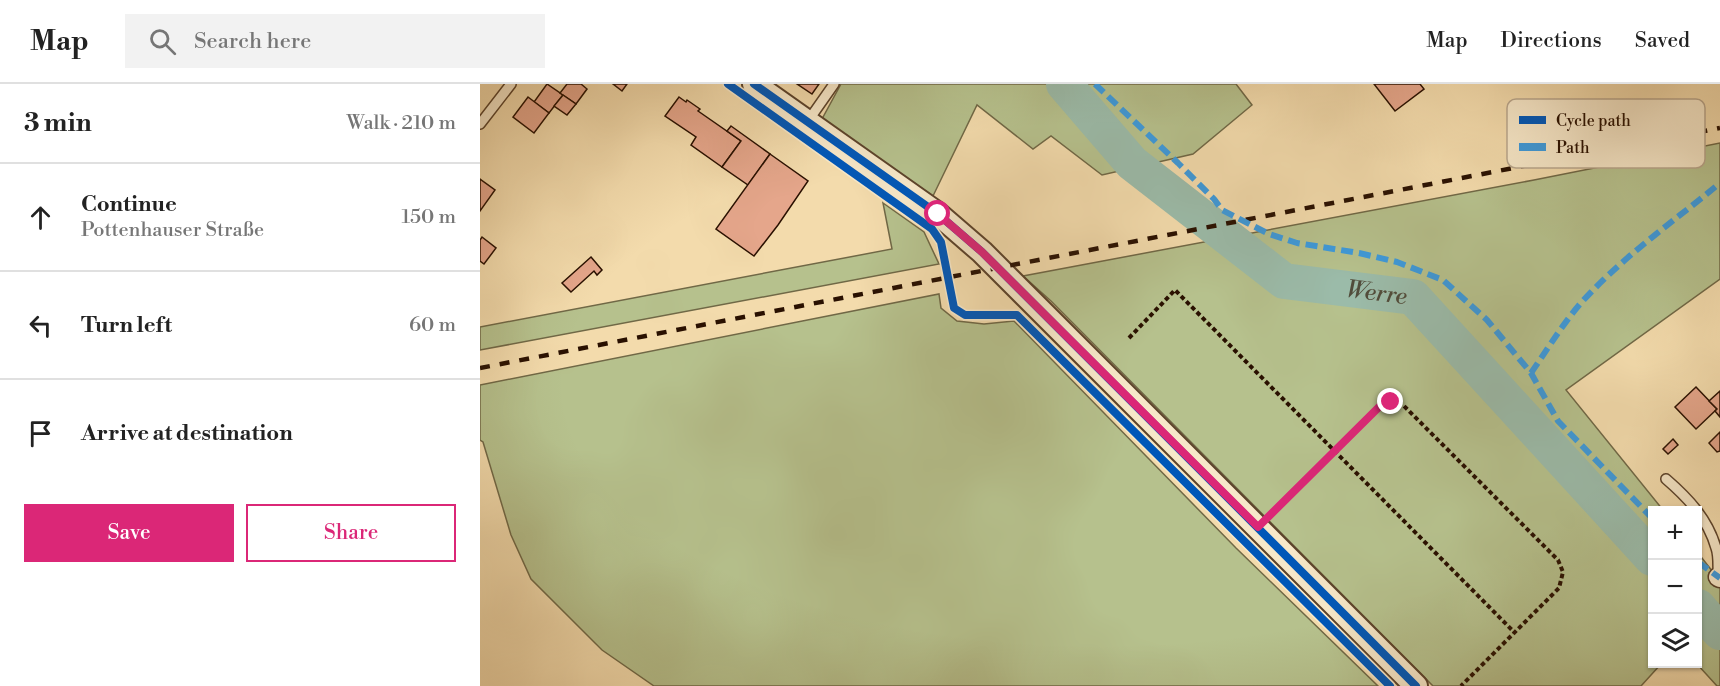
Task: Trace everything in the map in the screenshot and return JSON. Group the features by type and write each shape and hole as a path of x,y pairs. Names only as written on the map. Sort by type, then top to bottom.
{"street":[{"path":"753,84 938,214 982,252 1416,686"}],"lane":[{"path":"480,124 511,84"},
{"path":"807,121 834,84"},
{"path":"1666,479 1693,503 1703,519 1716,549 1719,578"}],"path":[{"path":"1129,338 1175,290 1515,632"},
{"path":"1258,527 1380,406 1391,402 1402,404 1558,560 1563,572 1559,588 1461,686"}],"green space":[{"path":"841,84 1236,84 1252,105 1193,154 1102,175 1051,136 1033,149 977,105 933,196 822,119"},
{"path":"1720,143 1720,279 1566,390 1660,506 1648,506 1648,668 1657,668 1641,686 1433,686 1051,301 1023,276 1594,168 1705,168 1705,146"},
{"path":"883,203 924,232 939,264 480,350 480,327 892,249"},
{"path":"939,294 941,308 957,321 984,324 1014,321 1236,548 1378,686 654,686 602,650 531,579 511,535 483,442 480,440 480,385"},
{"path":"1702,558 1720,581 1720,686 1717,686 1701,668"}],"building":[{"path":"547,84 563,95 549,113 534,102"},
{"path":"567,84 581,84 587,89 576,104 560,93"},
{"path":"613,84 627,84 622,91"},
{"path":"797,84 819,84 812,94"},
{"path":"1374,84 1420,84 1424,89 1395,111"},
{"path":"563,95 576,104 567,115 554,106"},
{"path":"528,97 549,113 534,133 513,117"},
{"path":"679,97 700,109 698,111 741,141 722,167 691,145 696,137 665,116"},
{"path":"731,126 770,154 748,185 722,167 741,141 727,131"},
{"path":"770,154 808,181 754,256 716,229"},
{"path":"480,179 495,190 480,211"},
{"path":"482,237 496,248 484,264 480,261"},
{"path":"591,257 602,270 597,275 594,271 571,292 562,283"},
{"path":"1696,387 1717,409 1696,429 1675,407"},
{"path":"1720,391 1720,417 1715,411 1717,409 1709,401"},
{"path":"1720,432 1720,451 1717,452 1709,443"},
{"path":"1673,439 1678,445 1668,454 1663,449"}],"waterway":[{"name":"Werre","path":"1064,84 1132,163 1284,281 1413,297 1648,554"},
{"name":"Werre","path":"1702,612 1720,632"}],"railway":[{"path":"1705,131 1720,128"},
{"path":"480,368 1513,168"}],"marked path":[{"path":"1095,84 1178,163 1222,210 1269,234 1297,243 1397,262 1443,280 1487,320 1531,373 1558,421 1648,514"},
{"path":"1531,373 1567,320 1596,287 1630,256 1720,183"},
{"path":"1702,565 1720,578"}],"cycle path":[{"path":"728,84 932,229 941,242 954,308 965,315 1017,315 1390,686"},
{"path":"754,84 938,214 982,252 1416,686"}],"route":[{"path":"938,214 982,252 1258,527 1380,406 1391,402"}]}
